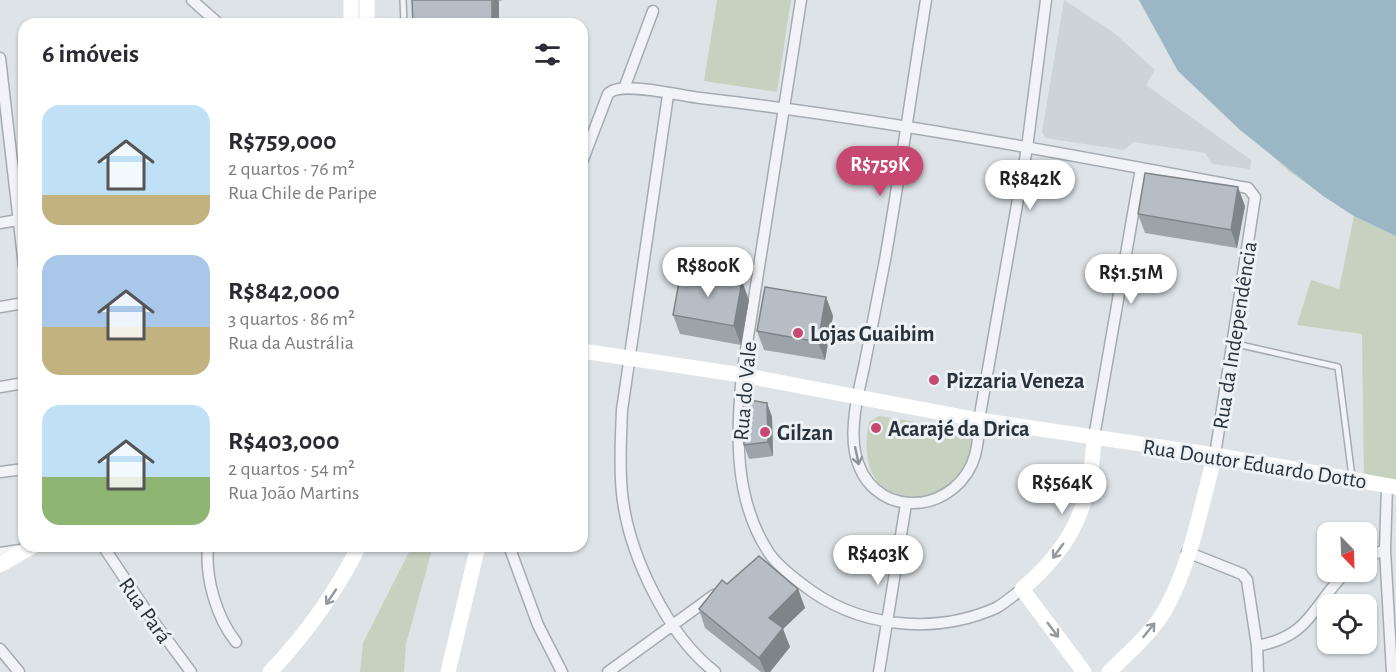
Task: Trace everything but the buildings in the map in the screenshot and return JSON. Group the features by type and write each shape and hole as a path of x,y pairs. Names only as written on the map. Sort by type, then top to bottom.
{"main road":[{"path":"351,0 351,18"},
{"path":"367,0 367,18"},
{"name":"Rua Doutor Eduardo Dotto","path":"588,352 742,375 979,420 1215,455 1391,486"},
{"name":"Rua do Vale","path":"1022,589 1050,562 1073,531 1087,497 1092,474 1094,437"},
{"name":"Rua da Independência","path":"1109,672 1147,634 1164,610 1178,582 1215,455"},
{"path":"0,565 23,552"},
{"path":"270,672 340,585 356,552"},
{"path":"448,672 477,552"},
{"path":"1022,589 1084,672"}],"street":[{"path":"192,0 212,18"},
{"path":"206,0 207,13"},
{"name":"Rua do Vale","path":"801,0 742,375 738,422 742,489 764,556 819,598 855,615 887,623 927,624 971,617 998,607 1022,589"},
{"path":"926,0 884,260 857,398 855,451 861,472 881,495 906,504 928,501 961,482 977,451 979,420 1027,148 1046,0"},
{"path":"626,86 653,11"},
{"path":"0,58 5,139 18,220 0,223"},
{"path":"588,146 608,94 613,89 626,86 668,95 785,108 906,126 1141,168"},
{"path":"668,95 622,410 619,461 622,495 635,548 673,628 716,672"},
{"name":"Rua do Vale","path":"1094,437 1141,168"},
{"name":"Rua da Independência","path":"1141,168 1248,188 1255,197 1215,455"},
{"path":"0,306 18,304"},
{"path":"0,387 18,384"},
{"path":"0,472 18,470"},
{"path":"1391,486 1385,550 1392,672"},
{"path":"879,672 906,504"},
{"path":"0,553 18,550"},
{"path":"1377,553 1385,550"},
{"name":"Rua Pará","path":"107,552 150,618 191,672"},
{"path":"209,552 212,592 225,626 236,642"},
{"path":"511,552 538,625 562,672"},
{"path":"1187,552 1242,574 1247,580 1257,646 1258,672"},
{"path":"1257,646 1280,642 1295,633 1309,620 1338,582"},
{"path":"608,672 673,628 725,587"},
{"path":"0,649 19,672"}],"lane":[{"path":"403,0 404,18"},
{"path":"1232,343 1338,367 1352,478"}],"shaded area":[{"path":"1064,0 1113,32 1155,70 1146,85 1251,160 1250,169 1212,164 1205,153 1134,142 1124,150 1045,138 1042,132"}],"green space":[{"path":"717,0 791,0 777,92 704,81"},
{"path":"1139,0 1396,0 1396,487 1364,480 1362,334 1297,325 1311,280 1339,289 1354,216 1290,172 1178,71"},
{"path":"879,416 972,431 975,454 967,474 952,489 932,497 911,499 891,493 876,479 867,456 869,422"},
{"path":"409,552 431,552 406,644 404,672 360,672 363,643"}],"water":[{"path":"1139,0 1396,0 1396,236 1354,216 1323,196 1240,130 1178,71"}],"place":[{"name":"Lojas Guaibim","path":"798,333"},
{"name":"Pizzaria Veneza","path":"934,380"},
{"name":"Acarajé da Drica","path":"876,428"},
{"name":"Gilzan","path":"765,432"}]}
